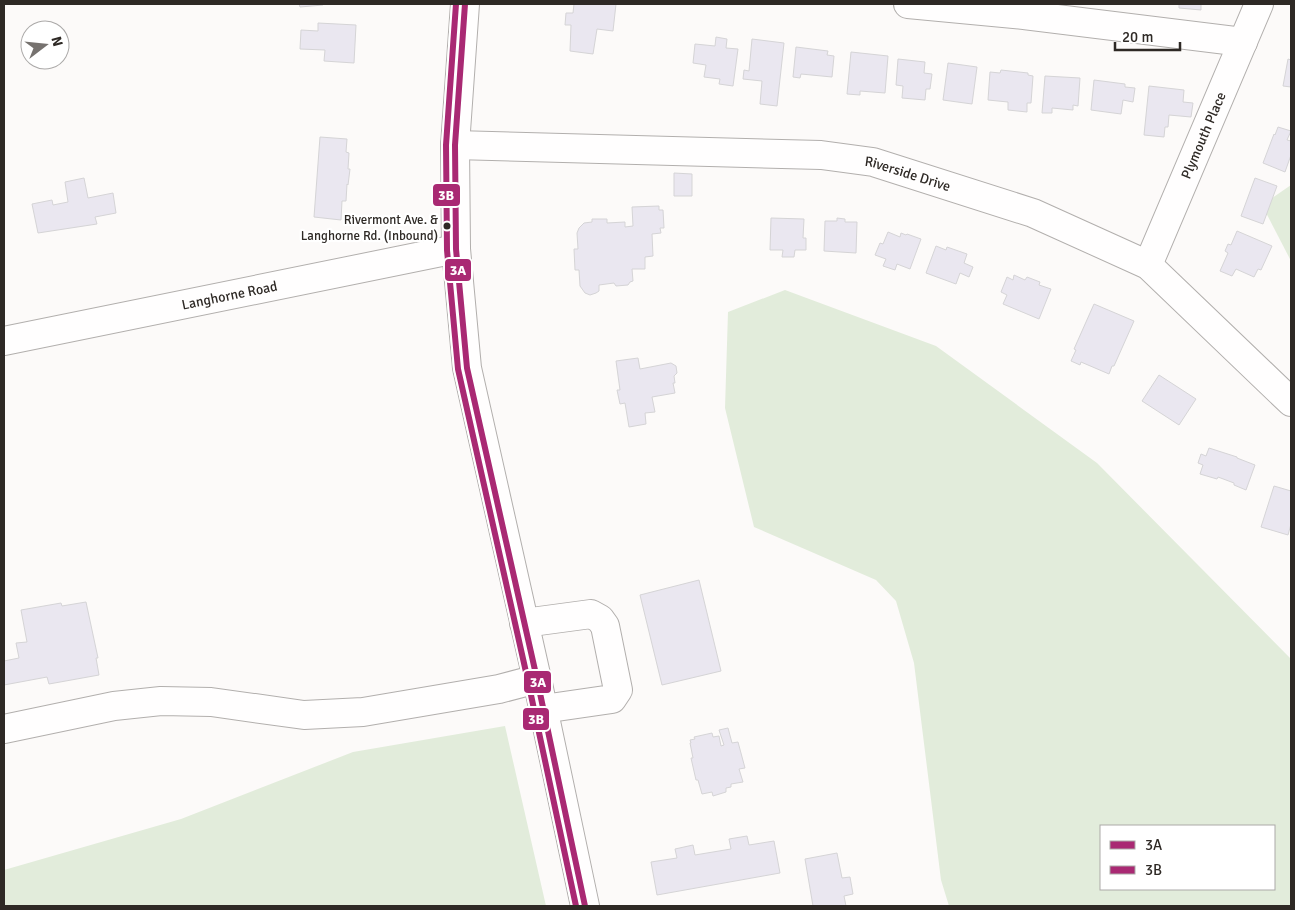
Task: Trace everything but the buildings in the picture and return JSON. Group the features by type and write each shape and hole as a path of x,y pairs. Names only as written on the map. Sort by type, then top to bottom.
{"street":[{"path":"465,4 456,146 456,249 467,368 585,906"},
{"path":"908,4 1025,10 1243,42"},
{"name":"Plymouth Place","path":"1148,265 1259,4"},
{"name":"Riverside Drive","path":"456,146 821,156 873,162 1033,213 1148,265 1291,402"},
{"name":"Langhorne Road","path":"4,341 456,249"},
{"path":"524,624 591,614 600,619 605,626 618,690 612,699 543,710"},
{"path":"4,729 114,706 162,700 211,702 304,715 363,712 499,689 536,679"}],"green space":[{"path":"1291,185 1291,261 1262,205"},
{"path":"785,290 936,346 1097,463 1291,659 1291,906 949,906 941,880 914,663 896,601 876,580 754,527 725,408 728,312"},
{"path":"505,726 546,906 4,906 4,870 181,819 353,752"}],"transit line":[{"name":"3B","path":"456,4 446,145 447,250 458,369 576,906"},
{"name":"3A","path":"465,4 455,145 456,249 467,368 537,679 585,906"}],"place":[{"name":"Rivermont Ave. & Langhorne Rd. (Inbound)","path":"447,226"}]}
